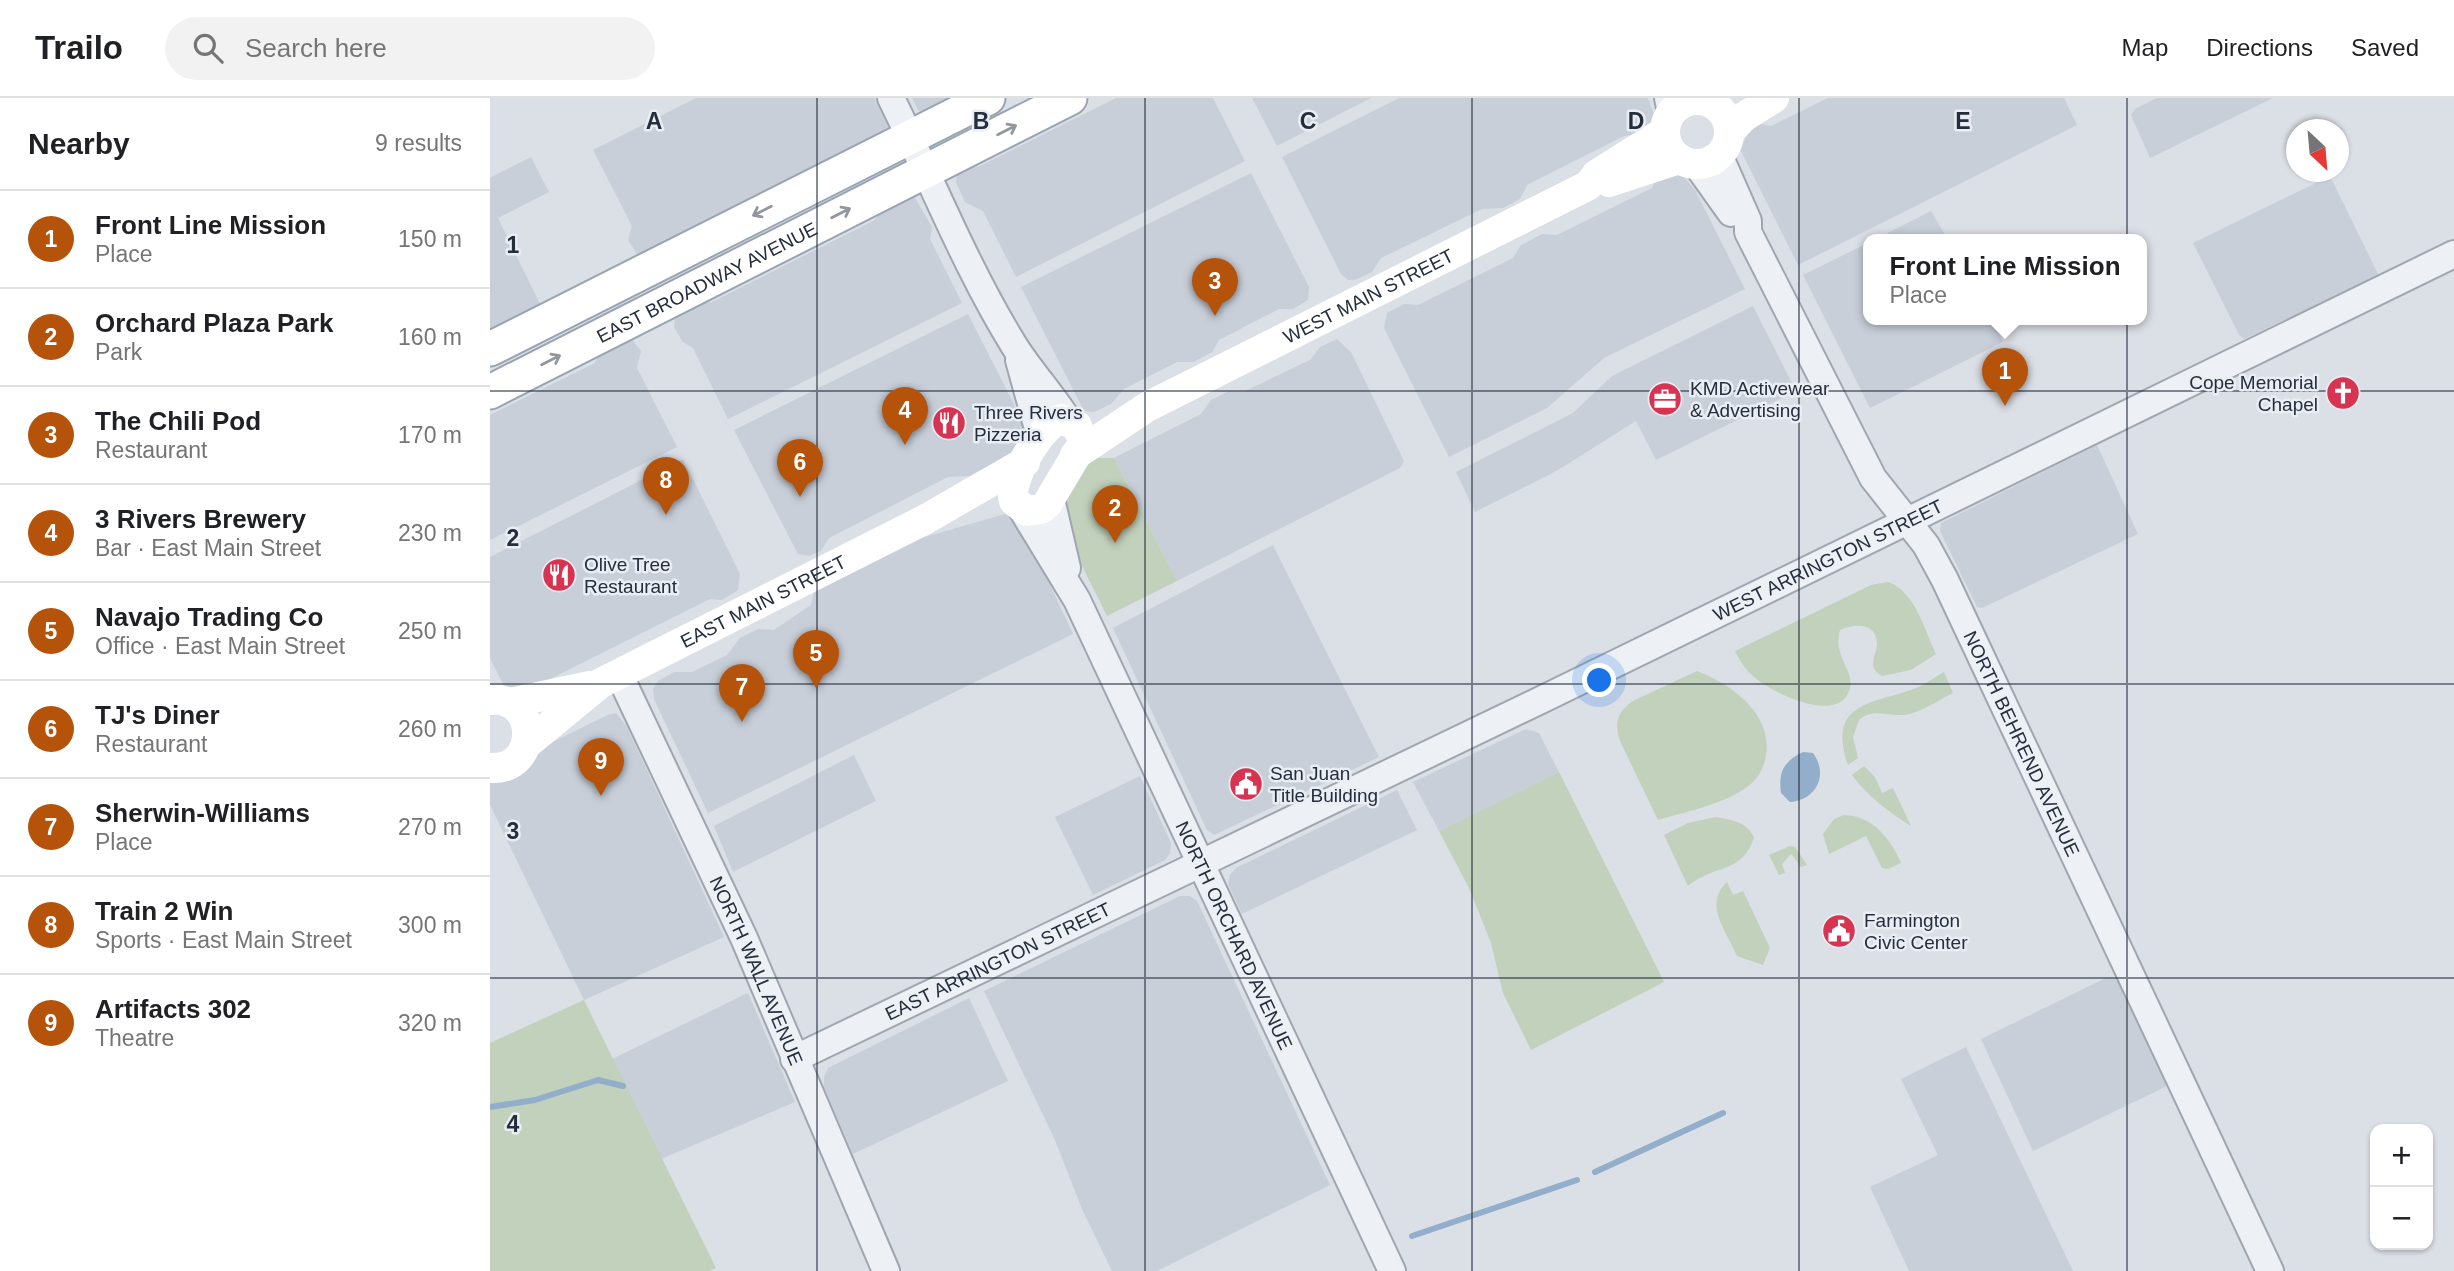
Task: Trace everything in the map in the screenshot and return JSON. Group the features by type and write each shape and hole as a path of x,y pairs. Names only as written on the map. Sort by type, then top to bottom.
{"main road":[{"name":"EAST BROADWAY AVENUE","path":"490,349 988,98"},
{"name":"EAST BROADWAY AVENUE","path":"490,391 1070,98"},
{"name":"WEST MAIN STREET","path":"1075,455 1147,407 1589,185 1596,175 1685,107 1745,98"},
{"name":"WEST MAIN STREET","path":"1589,185 1601,186 1637,170 1706,152 1774,98"},
{"path":"1685,107 1725,116 1706,152 1669,148 1685,107"},
{"name":"WEST MAIN STREET","path":"1040,436 1053,421 1070,421 1147,407"},
{"path":"1051,499 1082,439 1080,431 1070,421"},
{"path":"1018,505 1013,483 1040,436"},
{"name":"EAST MAIN STREET","path":"490,768 511,764 528,743 610,679 926,519 1025,463"},
{"name":"EAST MAIN STREET","path":"926,519 1018,505 1033,511 1041,509 1051,499"},
{"name":"EAST MAIN STREET","path":"498,697 610,679"},
{"path":"498,697 517,708 527,724 528,743"}],"street":[{"path":"891,98 924,172 1016,348 1070,421"},
{"name":"NORTH BEHREND AVENUE","path":"1706,152 1748,221 1748,232 1872,478 1926,545 1945,580 2270,1271"},
{"name":"WEST ARRINGTON STREET","path":"1199,864 2454,254"},
{"path":"1016,348 1040,436"},
{"name":"NORTH ORCHARD AVENUE","path":"1051,499 1058,538 1077,600"},
{"name":"NORTH ORCHARD AVENUE","path":"1018,505 1077,600 1392,1271"},
{"name":"NORTH WALL AVENUE","path":"610,679 687,812 886,1271"},
{"name":"EAST ARRINGTON STREET","path":"794,1059 1199,864"}],"shaded area":[{"path":"696,98 874,98 888,127 887,133 639,257 628,240 632,226 593,150"},
{"path":"912,98 954,98 925,114 918,110"},
{"path":"1116,98 1213,98 1245,161 1016,277 983,211 965,202 956,182 957,172 971,165 978,167"},
{"path":"1252,98 1371,98 1277,146"},
{"path":"1399,98 1648,98 1654,114 1652,124 1634,135 1624,136 1527,185 1520,199 1503,208 1482,209 1381,258 1372,272 1355,280 1348,280 1341,274 1282,157"},
{"path":"1828,98 2064,98 2077,125 1798,265 1740,149 1750,130 1761,124 1771,126"},
{"path":"2157,98 2273,98 2150,158 2131,115 2135,109"},
{"path":"531,157 549,192 498,218 540,304 490,329 490,178"},
{"path":"1251,173 1309,287 1308,300 1293,309 1279,309 1219,340 1212,352 1194,362 1177,362 1124,389 1111,404 1094,412 1084,411 1021,287"},
{"path":"1675,174 1684,177 1695,190 1745,289 1604,358 1547,408 1449,457 1384,328 1387,313 1404,304 1418,305 1513,258 1521,245 1542,234 1557,235 1652,188 1656,179"},
{"path":"2318,182 2333,182 2379,276 2244,339 2239,335 2193,243"},
{"path":"914,196 932,227 930,239 962,303 728,419 693,348 683,342 674,327 675,317 703,303 712,302 875,220 881,210"},
{"path":"1931,211 1944,234 1886,234"},
{"path":"1863,245 1863,325 1994,325 2003,342 1870,408 1803,275"},
{"path":"1753,306 1796,391 1656,460 1636,421 1558,470 1475,512 1456,472 1573,413 1612,376"},
{"path":"968,314 1027,430 1022,449 970,476 948,477 829,538 821,551 809,556 798,554 734,430"},
{"path":"630,337 641,351 637,368 677,447 490,540 490,415 595,363 599,352"},
{"path":"1337,339 1351,352 1404,461 1400,468 1177,581 1114,458 1201,414 1211,400 1229,391 1243,392 1310,360 1320,347"},
{"path":"2097,445 2138,534 1982,608 1977,607 1940,531 1941,523"},
{"path":"683,459 740,574 738,590 722,600 710,599 524,692 505,688 490,658 490,557"},
{"path":"1005,514 1022,525 1073,634 708,813 654,699 653,689 658,681 674,672 692,672 727,655 740,638 758,629 774,630 811,605 814,592 831,580 918,539"},
{"path":"1273,545 1379,757 1214,835 1207,830 1113,628"},
{"path":"616,713 627,727 724,937 584,1000 490,805 490,778 534,751"},
{"path":"1526,729 1539,733 1559,772 1439,831 1413,782"},
{"path":"854,755 876,801 733,872 714,826"},
{"path":"1140,776 1171,843 1170,853 1165,860 1093,895 1055,817"},
{"path":"1397,790 1417,830 1242,914 1228,884 1230,875 1236,868"},
{"path":"1180,896 1190,896 1197,901 1330,1185 1157,1271 1112,1271 1082,1209 1055,1140 984,991"},
{"path":"2106,978 2117,979 2121,984 2169,1085 2033,1151 1981,1039"},
{"path":"748,993 795,1102 661,1159 612,1059"},
{"path":"969,998 1008,1081 853,1154 824,1087 828,1068"},
{"path":"1966,1047 2073,1271 1909,1271 1870,1187 1938,1155 1901,1079"}],"green space":[{"path":"1097,458 1114,458 1177,581 1107,616 1071,539 1065,523 1061,495 1074,473"},
{"path":"1888,582 1912,602 1936,654 1911,670 1882,676 1873,665 1877,646 1874,632 1864,626 1840,630 1839,649 1850,677 1849,691 1842,701 1831,705 1818,705 1788,697 1762,683 1748,671 1735,651 1871,585"},
{"path":"1697,671 1724,685 1749,704 1764,730 1767,744 1765,760 1756,778 1742,790 1707,806 1658,820 1620,741 1618,718 1623,709 1633,701"},
{"path":"1944,672 1953,693 1909,714 1874,713 1859,720 1853,737 1858,758 1848,765 1843,745 1843,730 1848,718 1856,710 1916,688"},
{"path":"1864,766 1875,777 1882,793 1893,788 1911,826 1879,804 1852,775"},
{"path":"1559,772 1664,982 1531,1050 1503,993 1491,943 1469,888 1439,831"},
{"path":"1844,815 1864,819 1872,824 1892,845 1901,863 1888,869 1882,868 1866,836 1829,854 1823,834 1834,819"},
{"path":"1716,817 1743,825 1754,837 1749,849 1735,863 1688,886 1664,835 1688,823"},
{"path":"1790,846 1795,847 1807,865 1801,867 1791,854 1782,864 1785,873 1779,875 1769,855"},
{"path":"1727,882 1733,895 1743,891 1770,948 1763,965 1737,956 1719,918 1717,900"},
{"path":"584,1000 716,1268 709,1271 490,1271 490,1043"}],"water":[{"path":"1803,752 1813,753 1818,761 1820,778 1807,797 1790,802 1781,793 1780,779 1787,763"}],"waterway":[{"path":"490,1107 535,1100 598,1080 623,1086"},
{"path":"1595,1172 1723,1113"},
{"path":"1412,1236 1577,1180"}],"place":[{"name":"The Chili Pod","path":"1215,316"},
{"name":"Cope Memorial Chapel","path":"2343,393"},
{"name":"KMD Activewear & Advertising","path":"1665,399"},
{"name":"Front Line Mission","path":"2005,406"},
{"name":"Three Rivers Pizzeria","path":"949,423"},
{"name":"3 Rivers Brewery","path":"905,445"},
{"name":"TJ's Diner","path":"800,497"},
{"name":"Train 2 Win","path":"666,515"},
{"name":"Orchard Plaza Park","path":"1115,543"},
{"name":"Olive Tree Restaurant","path":"559,575"},
{"name":"Navajo Trading Co","path":"816,688"},
{"name":"Sherwin-Williams","path":"742,722"},
{"name":"San Juan Title Building","path":"1246,784"},
{"name":"Artifacts 302","path":"601,796"},
{"name":"Farmington Civic Center","path":"1839,931"}]}
